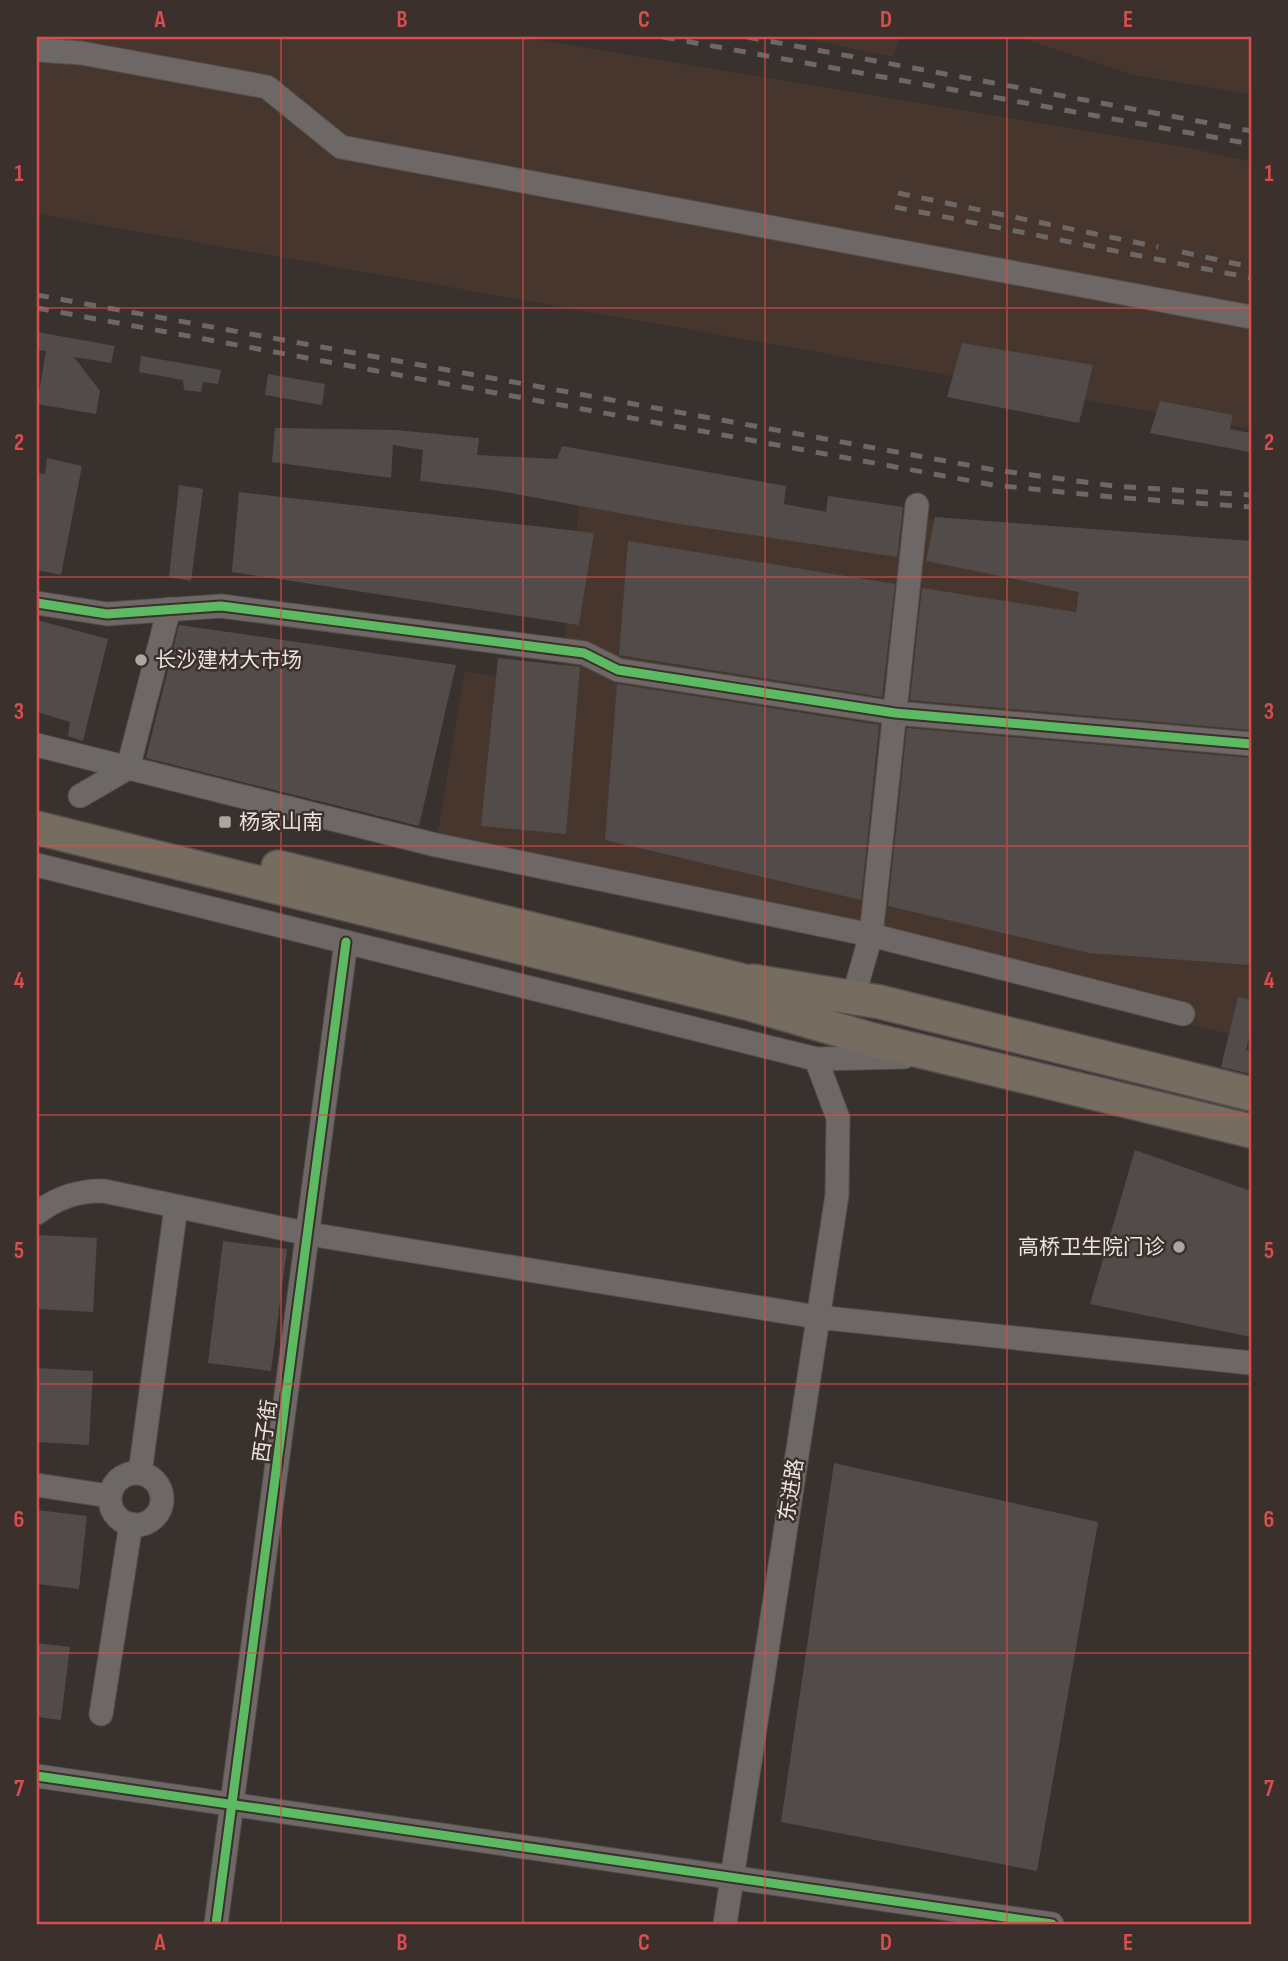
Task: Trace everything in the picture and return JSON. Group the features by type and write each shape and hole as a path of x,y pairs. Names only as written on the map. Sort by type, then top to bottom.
{"highway":[{"path":"37,811 386,890 749,992 865,1018 1251,1131"},
{"path":"37,828 865,1018 1251,1112"},
{"path":"749,992 904,1057 1251,1145"},
{"path":"865,1018 880,1002 1251,1094"}],"street":[{"path":"37,50 80,53 267,87 341,147 1251,317"},
{"path":"865,1018 871,935 917,505"},
{"path":"37,603 107,614 221,606 584,653 618,670 895,713 1251,744"},
{"path":"80,796 128,768 169,610"},
{"path":"37,745 436,845 871,935 1183,1014"},
{"path":"37,865 816,1059 904,1057"},
{"name":"西子街","path":"216,1924 346,943"},
{"name":"东进路","path":"725,1924 837,1195 838,1118 816,1059"},
{"path":"37,1213 52,1202 89,1190 309,1234 817,1317 1251,1363"},
{"path":"140,1473 176,1207"},
{"path":"140,1473 148,1475 159,1487 161,1503 154,1517 147,1522 131,1524 117,1517 109,1496 123,1475 140,1473"},
{"path":"37,1485 109,1496"},
{"path":"101,1714 131,1524"},
{"path":"37,1776 1052,1924"}],"shaded area":[{"path":"37,37 520,37 1190,148 1251,162 1251,429 37,214"},
{"path":"799,37 900,37 893,57"},
{"path":"1017,37 1251,37 1251,94 1134,75"},
{"path":"581,489 1251,547 1251,1039 436,845 464,672 560,683"}],"building":[{"path":"37,332 115,346 111,363 74,357 100,391 96,414 37,404 46,351 37,350"},
{"path":"962,343 1093,365 1079,423 947,397"},
{"path":"141,356 221,370 218,384 203,382 201,392 184,390 183,380 139,372"},
{"path":"268,374 325,384 322,405 265,395"},
{"path":"1160,401 1233,415 1230,429 1251,433 1249,452 1150,433"},
{"path":"275,428 396,430 479,438 477,455 557,459 562,446 786,486 784,504 826,512 828,496 903,507 897,557 673,523 494,490 420,481 423,450 393,445 391,478 272,462"},
{"path":"47,458 82,466 61,575 37,570 37,473 45,474"},
{"path":"179,485 203,489 191,581 169,577"},
{"path":"239,492 594,533 579,625 232,572"},
{"path":"935,517 1251,541 1251,730 910,700 922,588 1076,612 1079,592 926,561"},
{"path":"628,541 895,584 882,697 619,655"},
{"path":"37,620 108,639 83,741 68,736 70,722 37,712"},
{"path":"179,625 456,665 419,826 146,758"},
{"path":"498,658 580,667 566,834 481,826"},
{"path":"617,684 879,725 861,900 605,840"},
{"path":"907,728 1251,758 1251,965 1089,953 888,906"},
{"path":"1238,997 1251,1000 1251,1027 1246,1050 1251,1051 1251,1074 1221,1067"},
{"name":"高桥卫生院门诊","path":"1135,1150 1251,1191 1251,1337 1090,1304"},
{"path":"37,1235 97,1238 93,1312 37,1309"},
{"path":"223,1241 287,1249 271,1371 208,1363"},
{"path":"37,1368 93,1371 89,1445 37,1442"},
{"path":"834,1463 1098,1522 1037,1871 781,1822"},
{"path":"37,1510 87,1516 79,1589 37,1584"},
{"path":"37,1643 70,1647 61,1720 37,1717"}],"railway":[{"path":"663,37 1251,144"},
{"path":"747,37 1251,131"},
{"path":"898,193 1158,247"},
{"path":"895,207 1251,278"},
{"path":"1182,252 1251,267"},
{"path":"37,295 995,470 1114,486 1251,495"},
{"path":"37,308 993,485 1251,507"}],"cycle path":[{"path":"37,603 107,614 221,606 584,653 618,670 895,713 1251,744"},
{"path":"216,1924 346,942"},
{"path":"37,1776 1052,1924"}],"place":[{"name":"长沙建材大市场","path":"141,660"},
{"name":"杨家山南","path":"225,822"},
{"name":"高桥卫生院门诊","path":"1179,1247"}]}
